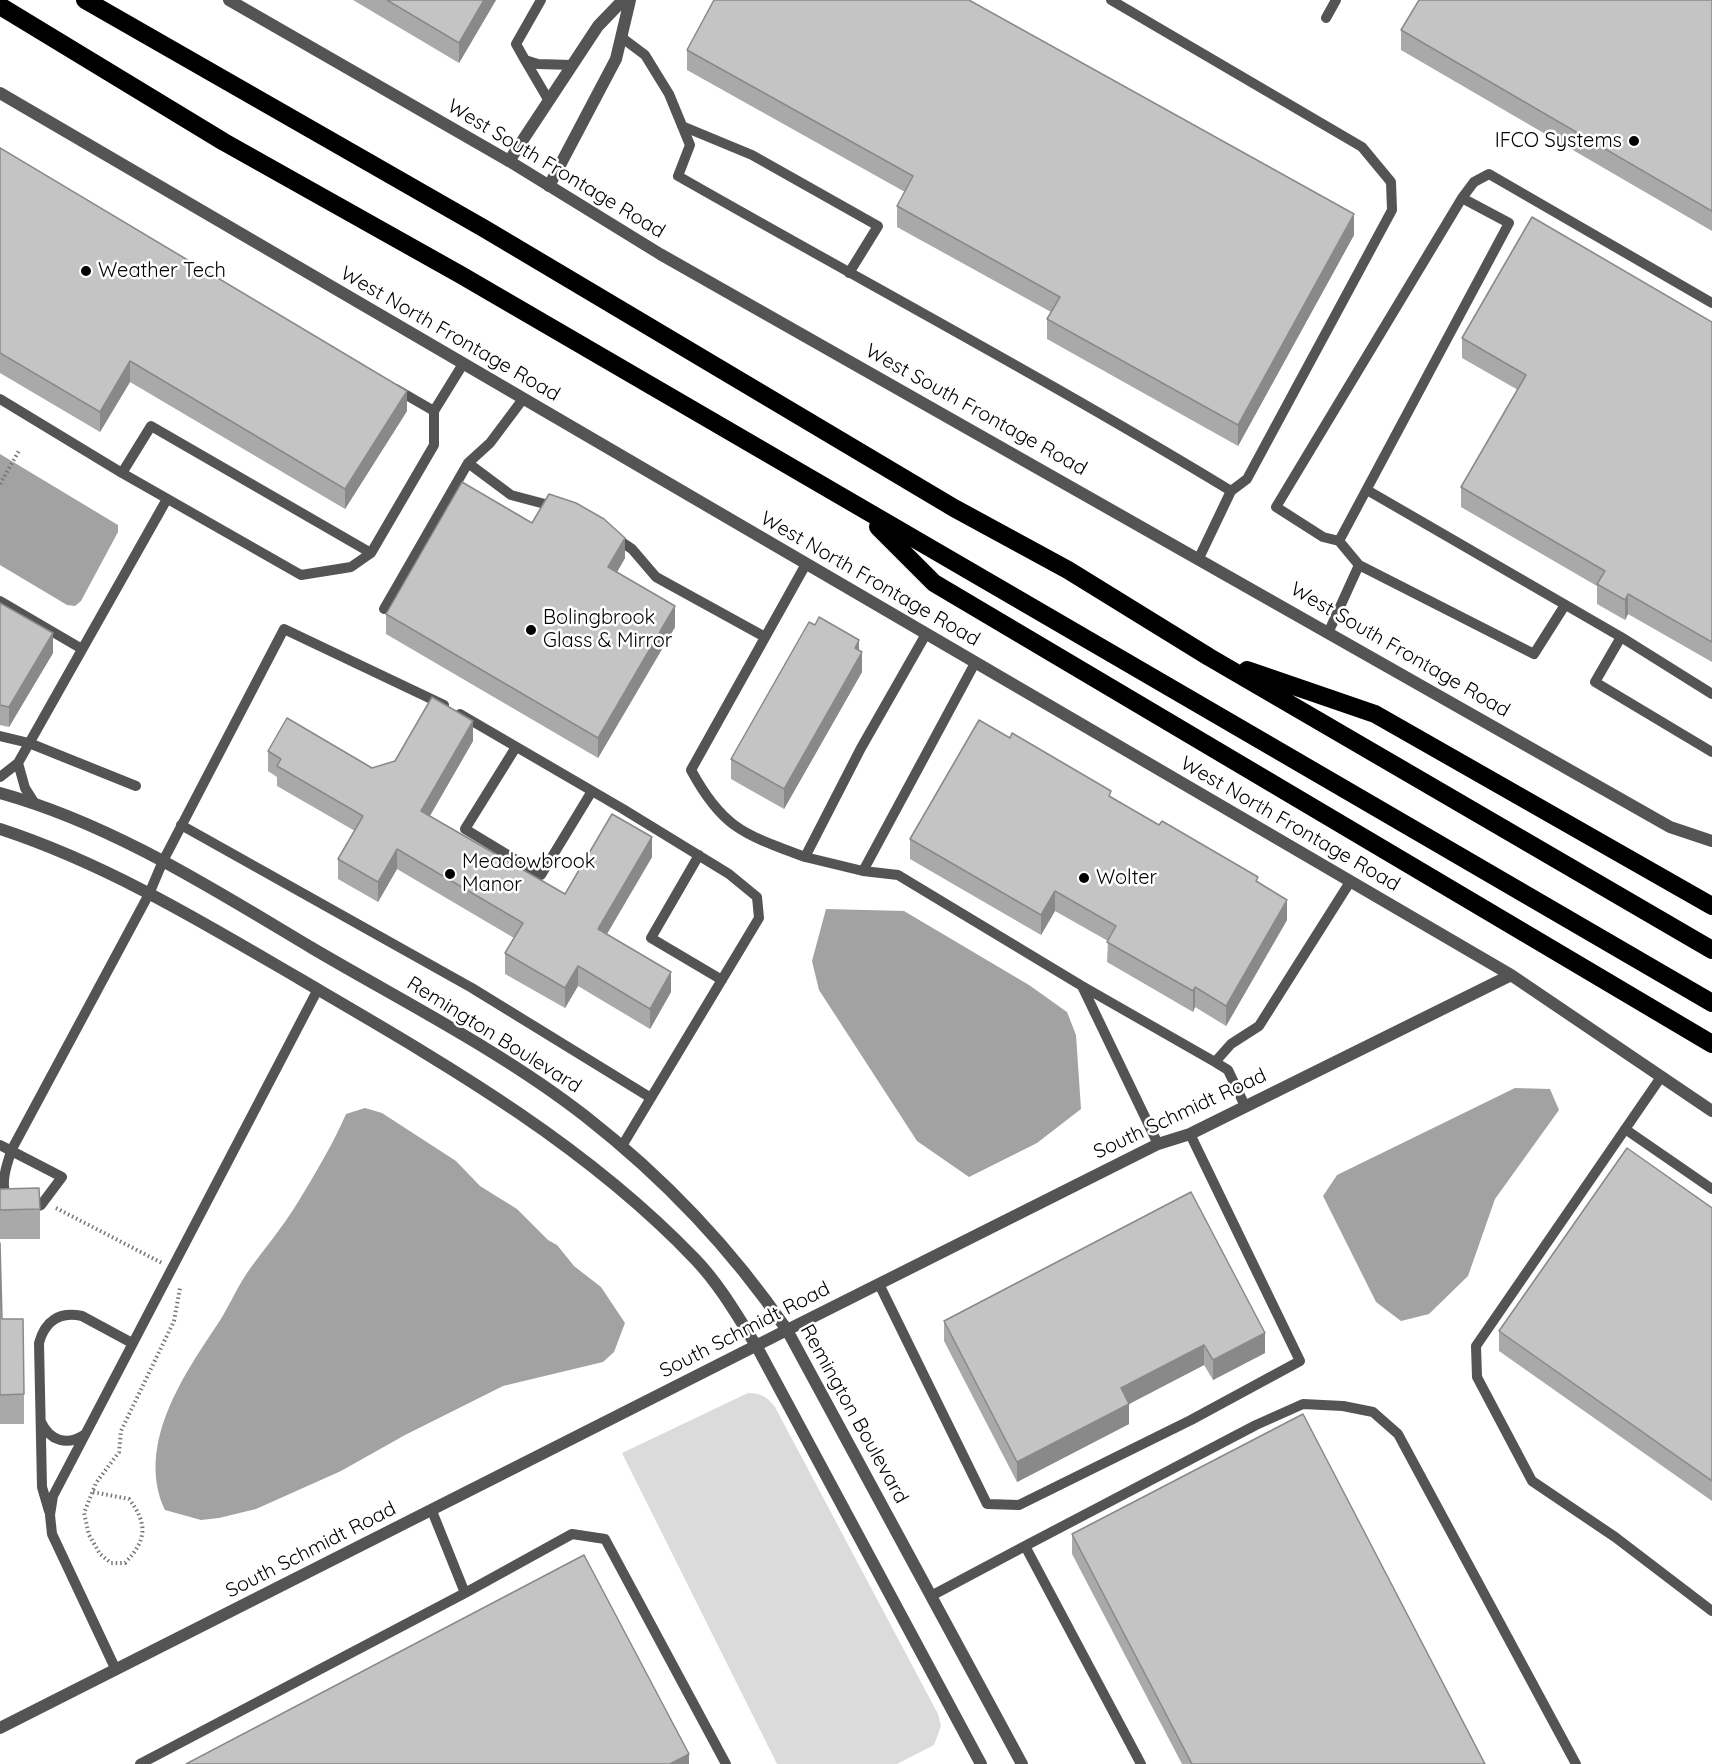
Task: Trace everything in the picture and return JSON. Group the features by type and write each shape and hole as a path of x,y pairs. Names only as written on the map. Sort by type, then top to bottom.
{"highway":[{"path":"85,0 485,229 954,508 1068,570 1209,657 1712,951"},
{"path":"0,6 224,142 462,275 1712,1003"},
{"path":"860,508 934,583 1712,1044"},
{"path":"1209,657 1375,714 1712,906"}],"street":[{"name":"West South Frontage Road","path":"229,0 509,161 660,254 1670,827 1712,842"},
{"path":"509,161 598,26 623,0"},
{"path":"549,186 616,59 630,0"},
{"name":"West North Frontage Road","path":"0,93 1511,975 1712,1111"},
{"name":"Remington Boulevard","path":"0,793 35,804 98,830 163,861 519,1070 583,1114 672,1191 732,1257 787,1330 1023,1764"},
{"path":"0,829 95,865 318,989 466,1076 532,1120 601,1173 696,1260 726,1296 757,1347 981,1764"},
{"name":"South Schmidt Road","path":"0,1728 1158,1144 1190,1134 1511,975"}],"lane":[{"path":"541,0 516,44 549,101"},
{"path":"1111,0 1362,147 1391,182 1392,210 1247,479 1231,491 1199,558"},
{"path":"1326,18 1336,0"},
{"path":"621,37 645,55 669,94 690,145 678,176 1099,411 1231,491"},
{"path":"525,60 538,64 572,65"},
{"path":"682,126 752,155 878,226 849,273"},
{"path":"1565,604 1534,654 1359,566 1339,541 1323,537 1276,507 1462,198 1474,182 1489,174 1712,303"},
{"path":"1339,541 1509,223 1462,198"},
{"path":"0,399 122,473 301,574 351,567 371,553 434,444 434,411 463,364"},
{"path":"382,381 434,411"},
{"path":"384,609 468,463 490,443 523,399"},
{"path":"122,473 151,426 371,553"},
{"path":"468,463 511,495 570,510"},
{"path":"1366,490 1621,637 1712,694"},
{"path":"0,777 18,763 167,499"},
{"path":"606,531 632,549 656,577 765,637"},
{"path":"806,564 691,770 706,799 727,822 763,841 805,857 863,871 898,875 1082,986 1228,1070 1245,1106"},
{"path":"1329,632 1359,566"},
{"path":"0,601 82,649"},
{"path":"0,1145 12,1149 62,1177 48,1199 34,1209 16,1208 8,1203 1,1187 12,1149 149,894 181,825 284,629 435,700 699,855 729,874 757,897 759,918 622,1146"},
{"path":"805,857 861,748 926,634"},
{"path":"1621,637 1595,682 1712,752"},
{"path":"863,871 975,663"},
{"path":"0,736 29,743 136,786"},
{"path":"516,747 465,829 541,875 592,791"},
{"path":"18,763 25,788 35,804"},
{"path":"181,825 472,988 651,1098"},
{"path":"699,855 651,938 722,980"},
{"path":"1215,1062 1231,1044 1259,1026 1350,882"},
{"path":"1082,986 1158,1144"},
{"path":"50,1515 53,1496 84,1435 318,989"},
{"path":"1661,1077 1476,1346 1477,1377 1532,1481 1615,1538 1712,1611"},
{"path":"1625,1129 1712,1189"},
{"path":"879,1284 987,1504 1019,1505 1191,1420 1300,1361 1190,1134"},
{"path":"116,1670 52,1534 50,1515 42,1487 39,1343 46,1325 63,1315 82,1316 132,1343"},
{"path":"931,1596 1256,1425 1304,1404 1343,1406 1373,1412 1398,1434 1576,1764"},
{"path":"40,1413 45,1430 51,1437 68,1442 84,1435"},
{"path":"432,1511 465,1593"},
{"path":"140,1764 572,1534 605,1539 726,1764"},
{"path":"1025,1546 1141,1764"}],"path":[{"path":"0,484 20,449"},
{"path":"48,1199 55,1208 171,1268 181,1279 174,1321 122,1431 119,1452 96,1483 84,1513 88,1535 100,1554 111,1563 125,1563 134,1553 143,1534 141,1515 129,1499 93,1492"}],"shaded area":[{"path":"0,454 118,525 118,532 81,601 75,606 67,605 0,565"},
{"path":"826,909 904,911 1029,985 1067,1012 1076,1035 1081,1109 1037,1143 969,1177 917,1141 819,990 812,961"},
{"path":"1515,1088 1550,1089 1559,1110 1495,1199 1468,1276 1429,1314 1401,1321 1376,1302 1323,1196 1337,1175"},
{"path":"365,1108 382,1113 456,1161 480,1186 517,1209 548,1240 557,1245 574,1266 601,1287 625,1323 614,1352 603,1362 503,1386 405,1435 341,1471 256,1509 201,1520 165,1510 157,1486 156,1462 159,1438 166,1414 177,1391 247,1273 298,1202 330,1148 346,1114"},
{"path":"748,1393 763,1396 775,1407 938,1714 941,1726 934,1745 897,1764 777,1764 622,1453"}],"building":[{"path":"387,0 484,0 459,43"},
{"path":"714,0 969,0 1354,214 1238,425 1047,319 1060,297 897,206 913,176 687,50"},
{"name":"IFCO Systems","path":"1419,0 1712,0 1712,211 1401,30"},
{"name":"Weather Tech","path":"0,148 407,391 345,489 130,361 100,412 0,353"},
{"path":"1532,217 1712,322 1712,642 1628,594 1625,600 1597,584 1605,571 1461,487 1526,375 1462,338"},
{"name":"Bolingbrook Glass & Mirror","path":"462,482 532,523 549,494 576,503 604,519 625,538 608,567 675,606 598,738 386,614"},
{"path":"0,603 53,633 9,707 0,705"},
{"path":"819,617 859,640 855,648 862,652 784,789 731,759 809,622 815,625"},
{"name":"Meadowbrook Manor","path":"432,697 473,721 421,811 565,894 612,814 652,837 598,929 671,972 650,1009 578,966 565,988 505,953 523,923 397,849 378,882 338,859 363,816 277,766 281,759 268,751 287,718 372,768 395,761"},
{"name":"Wolter","path":"979,720 1010,738 1012,733 1111,791 1109,796 1159,825 1162,821 1258,877 1256,881 1287,900 1226,1006 1195,987 1193,991 1107,942 1116,926 1055,891 1041,915 910,839"},
{"path":"1627,1148 1712,1208 1712,1481 1499,1331"},
{"path":"39,1188 40,1209 0,1210 0,1189"},
{"path":"1191,1192 1265,1333 1213,1360 1204,1345 1121,1388 1129,1404 1017,1462 944,1321"},
{"path":"0,1243 2,1319 23,1319 24,1394 0,1395"},
{"path":"1303,1414 1485,1764 1192,1764 1072,1534"},
{"path":"584,1555 689,1754 670,1764 186,1764"}],"place":[{"name":"IFCO Systems","path":"1634,141"},
{"name":"Weather Tech","path":"86,271"},
{"name":"Bolingbrook Glass & Mirror","path":"531,630"},
{"name":"Meadowbrook Manor","path":"450,874"},
{"name":"Wolter","path":"1084,878"}]}
